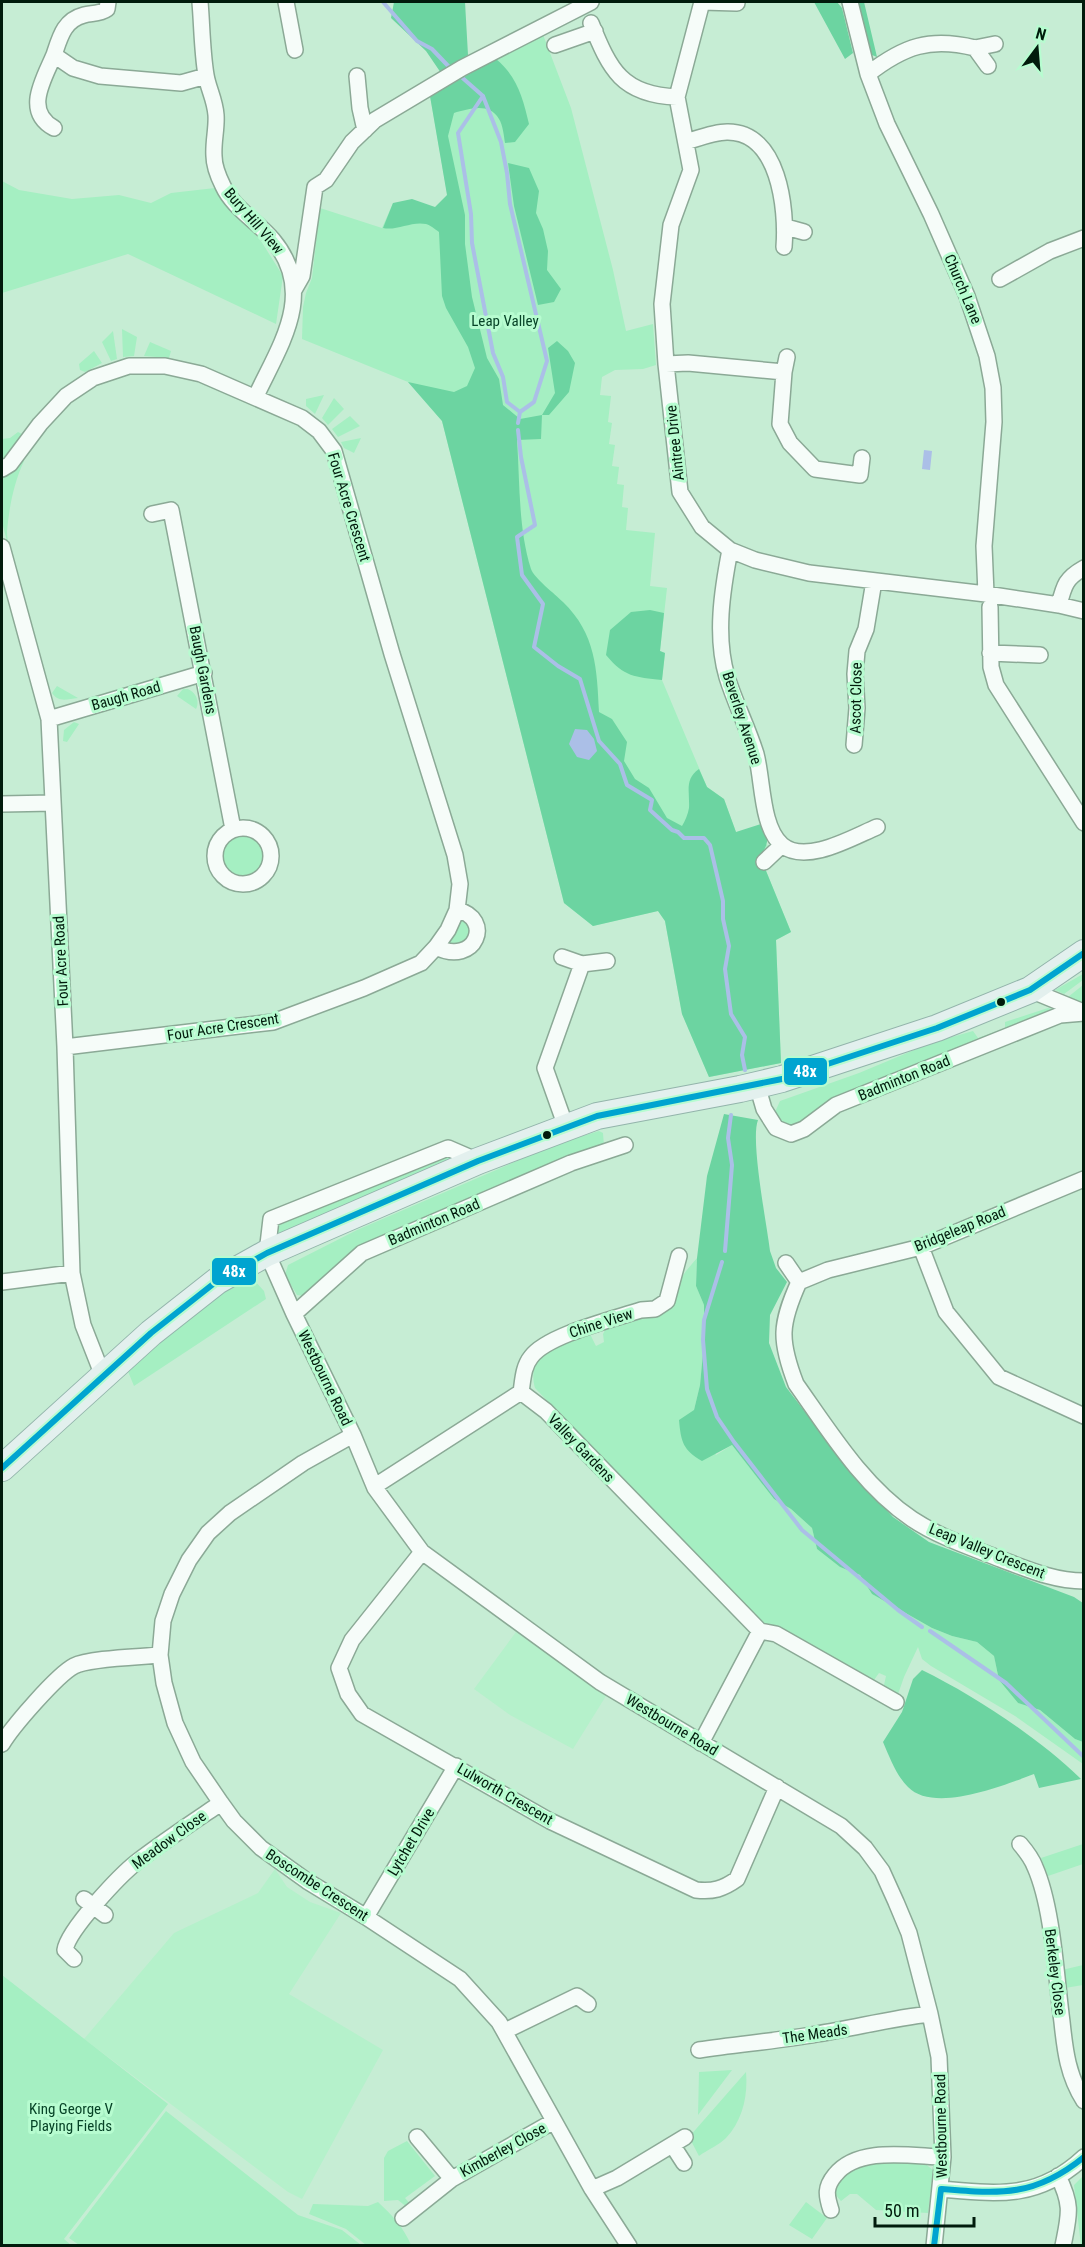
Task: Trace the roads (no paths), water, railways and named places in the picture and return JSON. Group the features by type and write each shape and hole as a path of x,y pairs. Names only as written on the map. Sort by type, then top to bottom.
{"main road":[{"path":"2,1468 151,1333 216,1281 267,1253 478,1161 597,1116 757,1085 817,1069 938,1028 1030,990 1083,953"}],"street":[{"path":"54,128 43,118 36,102 62,30 73,19 101,13 107,9 108,2"},
{"name":"Bury Hill View","path":"200,2 206,76 214,98 216,118 214,157 224,188 273,240 285,257 294,290 294,306 289,326 256,396"},
{"path":"286,2 295,50"},
{"path":"294,290 302,276 315,188 326,180 352,142 375,120 457,72 591,2"},
{"name":"Aintree Drive","path":"737,3 702,2 677,97 691,170 671,225 662,304 680,492 702,526 730,550 755,560 809,573 874,581 988,601 1059,605 1083,611"},
{"name":"Church Lane","path":"850,2 868,74 887,124 932,216 967,296 987,356 993,388 994,422 984,546 991,667 996,685 1083,823"},
{"path":"555,45 593,27 615,73 632,86 647,92 677,97"},
{"path":"868,74 889,58 921,45 952,42 975,48 995,44"},
{"path":"975,48 988,66"},
{"path":"54,55 73,68 99,76 181,83 206,76"},
{"path":"357,76 365,130"},
{"path":"686,142 727,132 744,135 762,146 775,167 786,226 784,247"},
{"path":"786,226 804,232"},
{"path":"1000,279 1050,251 1083,238"},
{"path":"666,364 785,364 780,424 798,452 815,469 831,472 860,475 862,459"},
{"name":"Four Acre Crescent","path":"2,469 10,464 40,423 66,396 93,378 129,366 165,366 201,374 302,418 320,431 334,451 392,654 455,855 460,884 457,910 448,930 436,947 421,963 364,988 273,1022 65,1047"},
{"name":"Baugh Gardens","path":"152,514 177,508 233,829"},
{"name":"Four Acre Road","path":"2,547 49,719 65,1047 72,1273 83,1325 104,1376"},
{"name":"Beverley Avenue","path":"730,550 721,614 724,661 727,676 756,755 770,828 782,845"},
{"path":"1059,605 1070,576 1083,568"},
{"name":"Ascot Close","path":"854,745 857,708 855,674 857,651 866,629 874,581"},
{"path":"990,653 1040,655"},
{"name":"Baugh Road","path":"49,719 204,673"},
{"path":"2,804 53,803"},
{"path":"764,862 782,845 796,851 815,851 836,846 858,829 877,827"},
{"path":"436,947 453,954 465,951 474,942 478,929 475,920 457,910"},
{"path":"562,957 582,964 607,961"},
{"path":"566,1127 544,1068 582,964"},
{"path":"1030,990 1083,1013"},
{"name":"Badminton Road","path":"757,1085 764,1110 776,1128 791,1134 804,1129 836,1105 1060,1015 1083,1013"},
{"name":"Badminton Road","path":"294,1314 362,1253 571,1163 625,1145"},
{"name":"Bridgeleap Road","path":"799,1282 828,1270 921,1247 1083,1179"},
{"path":"921,1247 946,1312 999,1377 1083,1416"},
{"name":"Westbourne Road","path":"267,1253 375,1486 422,1552 600,1682 841,1826 865,1848 882,1871 909,1933 939,2057 943,2157 934,2246"},
{"name":"Chine View","path":"521,1392 525,1368 532,1355 555,1339 641,1310 655,1309 667,1301 679,1257"},
{"path":"786,1263 799,1282"},
{"path":"2,1282 72,1273"},
{"name":"Leap Valley Crescent","path":"799,1282 787,1308 783,1332 784,1346 796,1384 843,1451 878,1489 912,1519 953,1540 1046,1577 1083,1581"},
{"path":"375,1486 521,1392"},
{"name":"Valley Gardens","path":"521,1392 546,1411 760,1631 777,1634 880,1684 896,1702"},
{"name":"Boscombe Crescent","path":"353,1435 303,1463 230,1513 208,1533 189,1560 172,1594 163,1621 160,1655 164,1683 175,1723 193,1762 221,1803 234,1821 261,1848 307,1881 459,1979 505,2031 624,2244"},
{"name":"Lulworth Crescent","path":"422,1552 352,1640 339,1668 348,1694 362,1714 550,1821 696,1890 710,1892 726,1887 737,1879 777,1787"},
{"path":"701,1743 760,1631"},
{"path":"2,1744 28,1710 74,1666 90,1662 160,1655"},
{"name":"Lytchet Drive","path":"366,1917 456,1766"},
{"name":"Meadow Close","path":"74,1959 66,1950 66,1946 78,1925 94,1907 136,1863 221,1803"},
{"name":"Berkeley Close","path":"1020,1844 1032,1860 1040,1881 1047,1914 1066,2062 1083,2101"},
{"path":"505,2031 577,1996 588,2004"},
{"name":"The Meads","path":"699,2050 807,2036 898,2017 930,2014"},
{"name":"Kimberley Close","path":"403,2218 453,2179 554,2121"},
{"name":"Kimberley Close","path":"417,2137 453,2179"},
{"path":"592,2189 617,2178 679,2141 684,2163"},
{"path":"831,2210 826,2195 828,2184 841,2168 854,2159 871,2156 943,2157"},
{"path":"941,2190 992,2194 1014,2193 1038,2186 1058,2176 1083,2157"},
{"path":"1058,2176 1066,2192 1070,2211 1064,2246"}],"water":[{"path":"924,450 932,451 930,470 922,469"},
{"path":"575,729 587,730 594,739 597,751 589,760 577,757 569,744"}],"waterway":[{"path":"383,2 417,41 432,49 452,70"},
{"path":"458,74 483,96 501,142 510,204 547,361 534,402 520,412 518,423"},
{"path":"483,96 458,133 471,214 472,243 493,353 503,377 507,402 520,412"},
{"path":"518,430 521,457 535,525 517,537 522,575 543,604 534,647 558,666 580,679 599,741 620,764 627,785 652,800 650,810 672,830 684,838 704,838 710,845 723,901 723,919 729,946 725,969 731,1014 745,1037 742,1055 745,1070"},
{"path":"725,1251 732,1165 728,1138 731,1115"},
{"path":"722,1262 704,1320 703,1340 707,1389 717,1417 802,1530 898,1610 922,1627"},
{"path":"930,1631 1006,1683 1084,1757"}],"park label":[{"name":"Leap Valley","path":"505,321"},
{"name":"King George V Playing Fields","path":"71,2118"}]}
